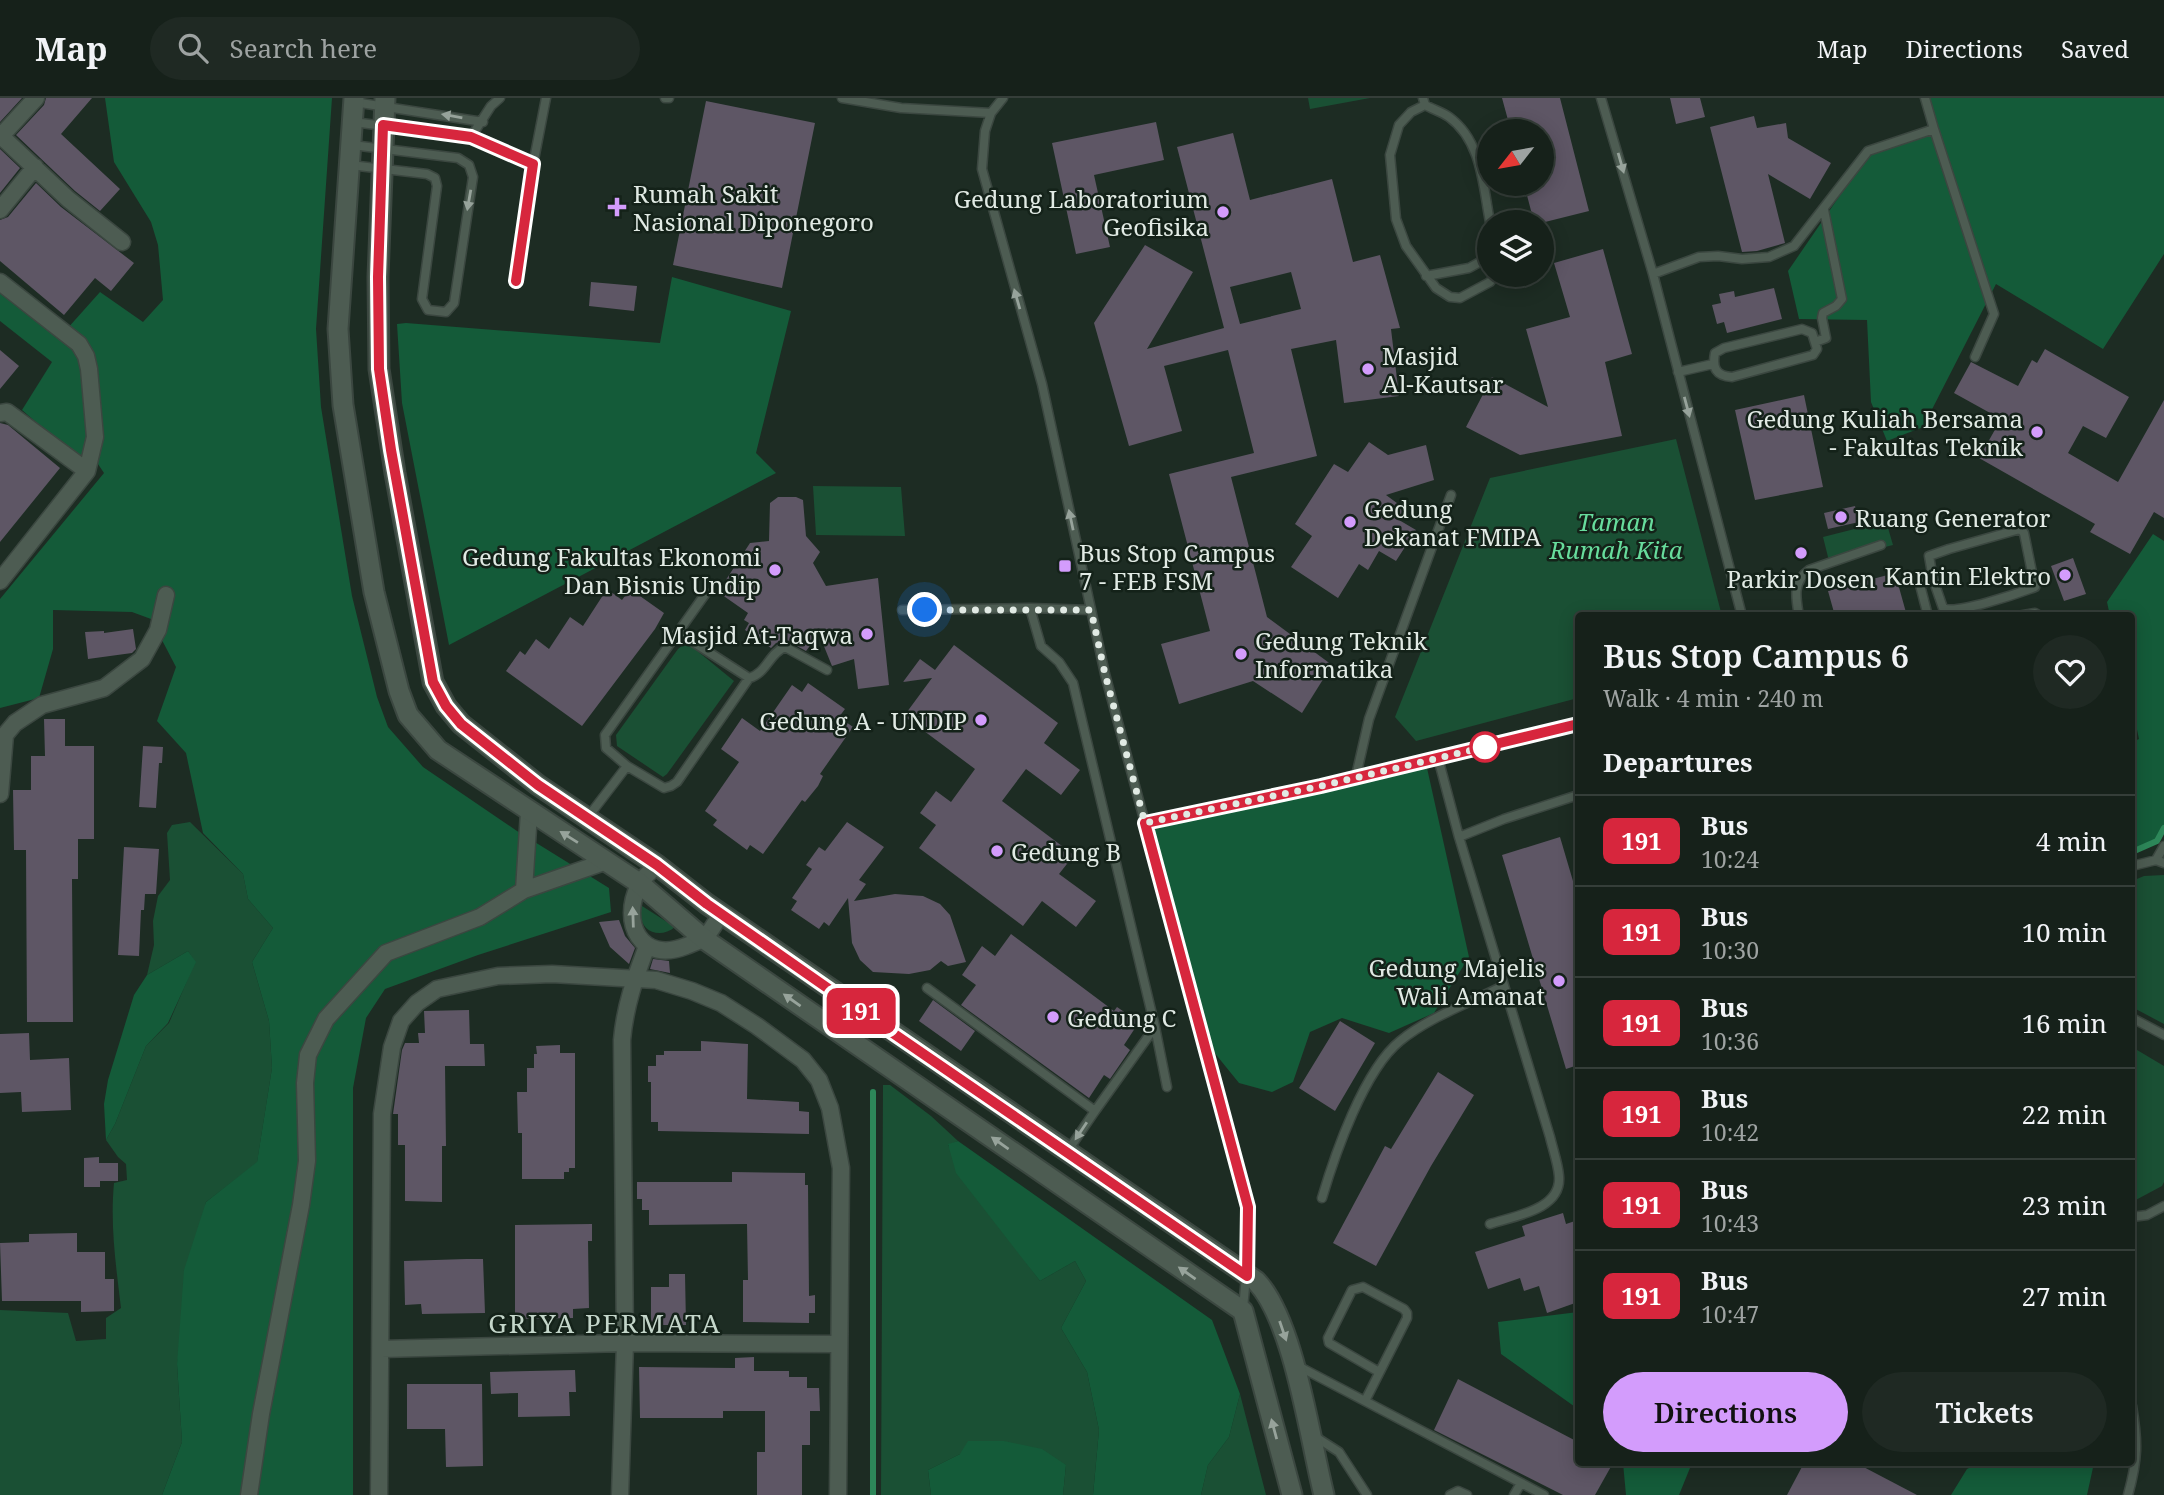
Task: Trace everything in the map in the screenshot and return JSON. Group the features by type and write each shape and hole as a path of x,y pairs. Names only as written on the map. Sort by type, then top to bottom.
{"street":[{"path":"36,98 1,136 68,199 122,242"},
{"path":"354,100 338,329 343,405 374,592 399,691 408,715 438,750 639,883 704,939 1243,1311 1292,1495"},
{"path":"385,102 378,277 379,369 433,682 446,706 461,724 538,785 657,865 721,914 1256,1281 1273,1302 1294,1363 1324,1495"},
{"path":"0,210 34,167"},
{"path":"0,282 79,344 86,356 95,437 87,471 0,580"},
{"path":"0,413 7,412 87,471"},
{"path":"0,794 5,735 15,723 42,705 104,688 142,659 158,630 166,595"},
{"path":"524,890 529,812 538,785"},
{"path":"249,1495 261,1414 306,1172 305,1083 308,1055 326,1019 386,953 481,917 524,890 607,861"},
{"path":"657,865 639,883 632,910 633,927 647,946 662,951 676,950 704,939 721,914"},
{"path":"620,1495 625,1343 622,1040 625,1012 647,946"},
{"path":"379,1495 382,1115 392,1047 401,1021 416,1003 438,989 498,976 552,974 656,980 721,1003 803,1060 819,1080 830,1108 841,1168 838,1495"},
{"path":"381,1349 625,1343 838,1344"}],"lane":[{"path":"471,137 491,106 500,98"},
{"path":"516,281 533,164 546,98"},
{"path":"842,98 901,108 991,113"},
{"path":"1003,98 991,113 985,131 982,169 1042,384 1105,674 1248,1207 1247,1276 1243,1311"},
{"path":"1601,98 1653,274 1741,612"},
{"path":"1926,98 1994,314 1975,357"},
{"path":"354,100 385,102 483,122"},
{"path":"1481,287 1460,298 1450,297 1436,288 1406,246 1396,219 1390,155 1399,125 1424,102 1450,118 1470,140 1481,170 1488,210"},
{"path":"353,122 471,137 533,164"},
{"path":"1653,274 1699,257 1769,257 1794,246 1868,151 1934,129"},
{"path":"351,155 382,159 435,178 437,186 422,299 428,310 446,312 454,303 473,177 469,165 458,158 382,159 351,155"},
{"path":"1815,342 1826,338 1823,313 1842,299 1824,210"},
{"path":"1426,276 1469,268 1477,264"},
{"path":"1802,329 1812,333 1815,342 1816,352 1813,355 1732,377 1723,377 1717,373 1713,363 1715,353 1724,348 1802,329"},
{"path":"1678,372 1713,363"},
{"path":"1356,776 1369,719 1451,495"},
{"path":"2020,530 2025,533 2036,584 2024,591 1948,610 1943,608 1933,579 1929,560 1931,555 2020,530"},
{"path":"1799,612 1796,587 1802,575 1809,570 1881,545"},
{"path":"1927,612 1920,585 1933,579"},
{"path":"706,593 605,735 606,748 626,766 664,788 677,782 749,678 758,676 778,650 785,647 827,670"},
{"path":"1030,608 1041,646 1059,662 1073,683 1167,1087"},
{"path":"902,610 1091,610"},
{"path":"679,633 749,678"},
{"path":"1145,823 1321,786 1575,725"},
{"path":"1438,758 1503,986 1550,1137 1559,1177 1558,1188 1543,1206 1490,1224"},
{"path":"588,817 626,766"},
{"path":"1459,837 1575,795"},
{"path":"2135,865 2160,861 2164,846"},
{"path":"1322,1198 1357,1104 1384,1058 1400,1041 1422,1027 1503,986"},
{"path":"926,988 1094,1111"},
{"path":"2135,1020 2164,1035"},
{"path":"1067,1152 1155,1027"},
{"path":"2135,1216 2164,1206"},
{"path":"1365,1401 1379,1372 1407,1314 1404,1308 1363,1287 1357,1287 1352,1290 1328,1338 1329,1343 1379,1372"},
{"path":"1294,1363 1544,1495"},
{"path":"2128,1495 2137,1464 2135,1422"},
{"path":"1309,1433 1339,1452 1367,1495"},
{"path":"1514,1495 1521,1483"},
{"path":"1450,1495 1458,1491 1467,1495"}],"green space":[{"path":"105,98 332,98 316,329 321,407 352,596 377,697 388,727 423,767 517,831 609,888 611,912 478,955 385,989 366,1018 353,1088 353,1495 162,1495 182,1442 177,1364 184,1270 206,1202 257,1162 272,1068 269,1021 252,962 273,928 248,899 243,874 203,833 186,753 157,721 176,667 151,619 132,612 53,610 53,649 39,698 0,708 0,599 104,473 98,464 74,455 22,410 52,362 0,321 0,290 58,339 100,292 143,322 163,300 158,245 151,222 114,162"},
{"path":"1308,98 1370,98 1310,109"},
{"path":"1930,98 2164,98 2164,254 2103,349 1996,284 1923,427 1887,441 1871,402 1867,320 1799,319 1788,271 1869,153 1936,131"},
{"path":"672,277 791,311 756,453 776,473 449,645 402,403 397,324 660,343"},
{"name":"Taman Rumah Kita","path":"1676,439 1721,612 1575,612 1575,699 1416,741 1395,717 1490,478"},
{"path":"813,486 901,487 905,536 816,535"},
{"path":"1886,521 1893,545 1829,561 1823,537"},
{"path":"2153,534 2164,541 2164,828 2157,841 2135,851 2135,741 2139,739 2135,720 2135,612 2109,612 2107,602"},
{"path":"684,644 690,645 734,681 663,777 617,746 616,735"},
{"path":"1427,768 1469,957 1434,1013 1389,1033 1342,1018 1310,1032 1293,1082 1272,1092 1239,1083 1209,1046 1153,828"},
{"path":"190,822 243,874 248,899 273,928 252,962 269,1021 272,1068 257,1163 206,1202 177,1364 182,1442 162,1495 0,1495 0,1310 68,1313 76,1341 106,1339 106,1318 121,1308 114,1246 113,1199 114,1183 127,1180 126,1164 106,1140 146,1046 169,1023 195,962 188,951 147,975 154,945 153,921 158,896 170,880 167,833 172,825"},
{"path":"2164,875 2164,1024 2135,1009 2135,880 2144,876"},
{"path":"642,906 675,927 662,933 650,930 642,921"},
{"path":"188,951 196,962 168,1023 146,1046 106,1140 104,1104 108,1080 134,995 147,975"},
{"path":"2135,1049 2164,1066 2162,1186 2135,1200"},
{"path":"883,1085 890,1085 931,1116 958,1141 948,1145 1006,1235 1040,1281 1075,1261 1086,1281 1061,1328 1087,1372 1099,1430 1093,1495 1063,1495 1066,1465 960,1454 928,1470 931,1495 881,1495"},
{"path":"958,1141 1212,1320 1240,1394 1229,1437 1208,1465 1201,1495 1093,1495 1099,1430 1087,1372 1061,1328 1086,1281 1075,1261 1040,1281 956,1173 948,1144"},
{"path":"1575,1312 1575,1407 1501,1354 1498,1322"},
{"path":"1240,1394 1266,1495 1201,1495 1208,1465 1229,1437"},
{"path":"968,1441 1004,1441 1042,1449 1066,1465 1063,1495 931,1495 928,1470 960,1454"},
{"path":"1623,1466 1691,1466 1679,1495 1626,1495"},
{"path":"1973,1466 2093,1466 2087,1495 1951,1495 1967,1469"}],"building":[{"path":"0,98 22,98 0,122"},
{"path":"46,98 92,98 61,134 120,189 100,211 16,135 44,105"},
{"path":"1502,98 1560,98 1589,211 1554,220 1554,210 1531,210 1527,196 1554,196 1554,119 1508,119"},
{"path":"1670,98 1700,98 1705,117 1676,124"},
{"path":"706,101 815,123 782,288 673,265"},
{"path":"1754,116 1757,128 1786,123 1788,138 1831,163 1810,199 1768,174 1785,243 1742,252 1710,127"},
{"path":"1156,122 1164,160 1094,175 1110,247 1076,254 1052,143"},
{"path":"1233,133 1250,200 1332,179 1353,262 1380,255 1400,328 1391,329 1399,396 1344,403 1336,340 1291,349 1317,456 1231,477 1267,617 1332,665 1302,713 1253,681 1179,704 1161,644 1210,631 1169,474 1254,453 1228,350 1164,366 1182,431 1129,446 1094,323 1145,245 1193,272 1147,349 1224,328 1177,147","holes":["1291,272 1301,309 1240,324 1230,287"]},
{"path":"0,149 20,168 0,193"},
{"path":"36,183 61,207 134,263 111,291 95,278 64,315 0,261 0,220 8,217"},
{"path":"1603,249 1632,354 1605,362 1622,436 1520,455 1466,427 1492,377 1548,407 1526,329 1570,317 1554,263"},
{"path":"591,282 637,286 634,311 589,306"},
{"path":"1774,288 1782,319 1727,333 1724,322 1717,324 1712,305 1721,303 1719,294 1734,291 1735,297"},
{"name":"Gedung Kuliah Bersama - Fakultas Teknik","path":"2045,349 2129,397 2106,438 2083,426 2068,453 2118,482 2164,400 2164,518 2154,512 2130,554 2090,532 2095,524 1979,458 2001,419 1954,393 1971,362 2018,386 2032,360 2037,363"},
{"path":"0,350 19,366 0,389"},
{"path":"1804,395 1823,487 1755,500 1735,410"},
{"path":"0,423 8,425 60,468 0,542"},
{"name":"Gedung Dekanat FMIPA","path":"1369,442 1388,455 1426,445 1434,480 1386,495 1405,509 1399,520 1416,530 1396,561 1379,551 1368,570 1359,564 1338,598 1291,567 1312,536 1295,524 1334,464 1348,472"},
{"name":"Gedung Fakultas Ekonomi Dan Bisnis Undip","path":"778,497 796,497 803,500 806,536 820,552 813,563 826,586 878,578 889,685 858,689 854,659 832,666 819,634 806,651 786,640 771,648 745,630 749,623 744,620 748,613 718,592 750,543 769,541 770,503"},
{"name":"Ruang Generator","path":"1855,506 1859,522 1828,529 1824,513"},
{"name":"Kantin Elektro","path":"2073,558 2086,594 2064,601 2051,566"},
{"path":"1895,573 1906,612 1834,612 1828,591"},
{"path":"607,589 622,600 630,589 664,613 655,629 582,726 506,671 520,651 525,655 536,639 549,649 570,617 583,626"},
{"path":"133,629 136,649 132,653 88,659 85,632 104,633"},
{"path":"954,645 1058,723 1044,743 1080,770 1061,795 1026,769 1002,801 1074,855 1059,874 1096,901 1076,927 1042,901 1023,926 919,848 936,825 920,813 936,791 951,802 975,769 904,716 932,678 903,682 920,659 935,670"},
{"path":"808,683 845,709 839,717 853,727 820,774 823,776 818,786 805,802 802,800 763,854 750,845 747,850 713,825 717,820 705,811 739,762 721,749 742,718 760,731 792,685 802,692"},
{"path":"44,719 65,719 65,746 94,746 94,839 78,839 78,879 72,879 73,1022 27,1022 26,850 14,850 13,790 31,790 31,756 45,756"},
{"path":"143,746 163,747 162,763 159,763 156,808 139,807"},
{"path":"847,822 884,847 859,880 866,884 854,901 895,894 923,896 940,904 950,915 966,962 948,966 941,961 930,970 909,974 873,972 860,960 852,943 848,898 829,926 824,922 819,929 791,910 797,901 792,898 812,869 806,865 819,847 825,851"},
{"name":"Gedung Majelis Wali Amanat","path":"1560,837 1575,888 1575,1066 1566,1069 1502,855"},
{"path":"124,847 159,849 156,894 145,894 144,910 141,910 139,956 118,955"},
{"path":"619,920 625,936 635,948 629,964 610,947 599,922"},
{"name":"Gedung C","path":"1011,934 1114,1011 1117,1007 1139,1022 1124,1045 1130,1050 1110,1079 1104,1075 1089,1098 961,1005 976,985 962,975 982,946 995,956"},
{"path":"653,959 669,961 670,973 650,969"},
{"path":"933,1000 975,1031 961,1051 919,1021"},
{"path":"469,1010 470,1044 484,1044 485,1066 445,1066 446,1146 442,1146 442,1202 405,1201 405,1145 398,1145 398,1114 393,1114 402,1050 405,1043 419,1043 418,1033 425,1033 424,1011"},
{"path":"1340,1021 1375,1043 1335,1111 1299,1088"},
{"path":"29,1033 30,1060 69,1058 71,1110 22,1112 21,1092 0,1093 0,1034"},
{"path":"701,1041 748,1044 747,1099 799,1102 799,1111 809,1112 809,1134 658,1131 658,1122 651,1122 651,1082 648,1082 648,1066 656,1066 656,1055 664,1055 664,1051 701,1051"},
{"path":"560,1045 560,1053 575,1053 575,1168 564,1172 564,1179 522,1179 522,1133 518,1133 517,1092 527,1092 527,1068 534,1068 536,1046"},
{"path":"1438,1072 1474,1095 1376,1266 1333,1243 1385,1146 1391,1149"},
{"path":"99,1157 99,1163 118,1163 118,1181 100,1181 100,1187 84,1187 84,1158"},
{"path":"732,1172 805,1173 805,1185 808,1185 809,1296 815,1295 815,1313 809,1313 809,1323 743,1322 743,1280 748,1280 747,1224 649,1225 649,1210 642,1210 642,1199 637,1199 637,1182 732,1182"},
{"path":"1563,1213 1566,1224 1575,1221 1575,1303 1547,1313 1539,1286 1524,1291 1520,1278 1488,1289 1475,1252 1525,1236 1522,1226"},
{"path":"592,1224 592,1241 588,1241 589,1308 573,1309 573,1318 515,1319 515,1225"},
{"path":"77,1233 77,1252 105,1252 105,1279 114,1279 114,1311 81,1312 81,1301 2,1301 0,1243 29,1242 29,1234"},
{"path":"483,1259 485,1313 422,1314 421,1304 405,1305 404,1261"},
{"path":"669,1274 685,1274 686,1325 651,1325 651,1287 669,1287"},
{"path":"754,1357 754,1371 789,1371 789,1377 807,1377 807,1388 819,1388 820,1411 810,1411 810,1445 802,1445 802,1495 757,1495 757,1452 765,1452 765,1411 723,1411 723,1418 640,1418 639,1367 735,1368 735,1358"},
{"path":"575,1370 576,1392 569,1392 570,1416 518,1417 518,1393 491,1394 490,1372"},
{"path":"1458,1379 1575,1440 1575,1466 1611,1466 1595,1495 1563,1495 1434,1430"},
{"path":"407,1384 482,1384 483,1466 446,1467 445,1429 407,1429"},
{"path":"1802,1466 1862,1466 1917,1495 1787,1495"}],"waterway":[{"path":"2135,851 2157,841 2164,828"},
{"path":"873,1092 873,1495"}],"bus line":[{"name":"191","path":"516,281 533,164 471,137 383,125 378,277 379,369 383,405 433,682 446,706 461,724 538,785 588,817 849,1003 1247,1276 1248,1207 1145,823 1321,786 1575,725"}],"place":[{"name":"Rumah Sakit Nasional Diponegoro","path":"617,207"},
{"name":"Gedung Laboratorium Geofisika","path":"1223,212"},
{"name":"Masjid Al-Kautsar","path":"1368,369"},
{"name":"Gedung Kuliah Bersama - Fakultas Teknik","path":"2037,432"},
{"name":"Ruang Generator","path":"1841,517"},
{"name":"Gedung Dekanat FMIPA","path":"1350,522"},
{"name":"Parkir Dosen","path":"1801,553"},
{"name":"Bus Stop Campus 7 - FEB FSM","path":"1065,566"},
{"name":"Gedung Fakultas Ekonomi Dan Bisnis Undip","path":"775,570"},
{"name":"Kantin Elektro","path":"2065,575"},
{"name":"Masjid At-Taqwa","path":"867,634"},
{"name":"Gedung Teknik Informatika","path":"1241,654"},
{"name":"Gedung A - UNDIP","path":"981,720"},
{"name":"Gedung B","path":"997,851"},
{"name":"Gedung Majelis Wali Amanat","path":"1559,981"},
{"name":"Gedung C","path":"1053,1017"}],"district":[{"name":"GRIYA PERMATA","path":"605,1323"}],"route":[{"path":"925,610 1091,610 1105,674 1145,823 1321,786 1485,747"}]}
